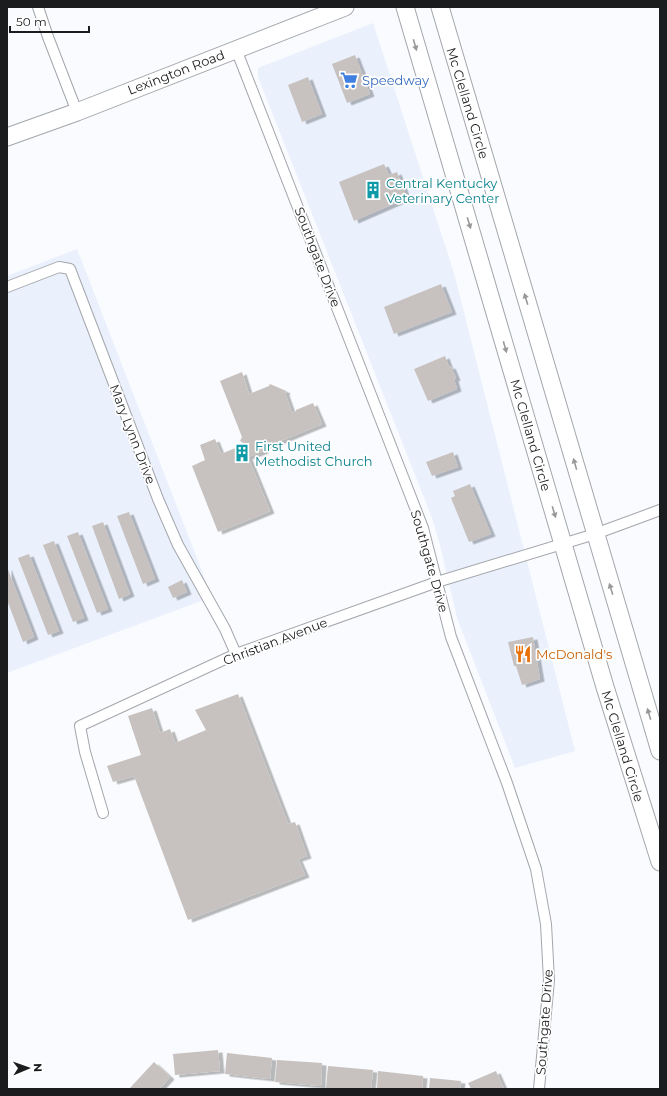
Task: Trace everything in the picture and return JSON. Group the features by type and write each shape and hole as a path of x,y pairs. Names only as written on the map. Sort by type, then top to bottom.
{"main road":[{"name":"Lexington Road","path":"7,137 77,112 345,7"},
{"name":"Mc Clelland Circle","path":"405,7 613,714 660,862"},
{"name":"Mc Clelland Circle","path":"440,7 660,751"}],"street":[{"path":"38,7 77,112"},
{"name":"Southgate Drive","path":"236,49 423,528 451,637 507,783 536,869 546,924 549,980 539,1089"},
{"name":"Mary Lynn Drive","path":"7,287 59,267 70,269 158,498 178,545 225,629 236,654"},
{"name":"Christian Avenue","path":"103,814 85,752 80,726 236,654 437,582 595,534 660,510"}],"shaded area":[{"path":"373,23 454,273 575,751 515,768 457,618 440,545 432,518 258,77 258,68"},
{"path":"77,249 212,597 7,673 7,276"}],"building":[{"path":"355,55 370,94 347,103 332,64"},
{"path":"308,77 322,114 302,122 288,85"},
{"name":"Central Kentucky Veterinary Center","path":"384,164 389,175 397,172 407,198 354,221 339,182"},
{"path":"441,284 452,312 394,334 384,307"},
{"path":"445,356 449,367 451,366 456,378 454,379 457,389 428,401 414,369"},
{"name":"First United Methodist Church","path":"242,372 249,394 269,386 270,384 286,391 285,393 292,413 313,403 322,424 266,447 264,451 248,457 270,511 218,532 192,466 205,460 200,445 215,439 221,454 245,444 240,441 242,437 220,381"},
{"path":"453,452 458,467 432,476 426,462"},
{"path":"470,484 491,534 469,542 451,498 455,496 453,491"},
{"path":"129,512 155,579 143,584 117,516"},
{"path":"103,522 130,594 119,599 92,526"},
{"path":"78,532 108,609 97,613 67,536"},
{"path":"54,541 84,618 73,622 43,545"},
{"path":"29,554 59,631 48,635 18,558"},
{"path":"7,567 34,637 23,642 7,600"},
{"path":"182,580 187,592 173,598 168,587"},
{"name":"McDonald's","path":"533,637 540,679 522,685 516,666 514,666 508,642"},
{"path":"238,694 288,824 295,822 307,856 298,859 305,875 188,920 134,776 113,782 107,766 141,755 128,716 152,708 160,733 170,729 175,743 206,730 195,710"},
{"path":"218,1050 220,1071 175,1075 173,1054"},
{"path":"227,1053 272,1058 270,1079 225,1074"},
{"path":"277,1060 322,1063 321,1086 275,1082"},
{"path":"154,1062 170,1077 159,1089 129,1089"},
{"path":"328,1066 373,1070 371,1089 326,1088"},
{"path":"378,1071 423,1076 422,1089 377,1089"},
{"path":"496,1071 504,1089 471,1089 468,1083"},
{"path":"430,1078 461,1081 460,1089 429,1089"}],"place":[{"name":"Speedway","path":"349,80"},
{"name":"Central Kentucky Veterinary Center","path":"373,190"},
{"name":"First United Methodist Church","path":"242,453"},
{"name":"McDonald's","path":"523,654"}]}
